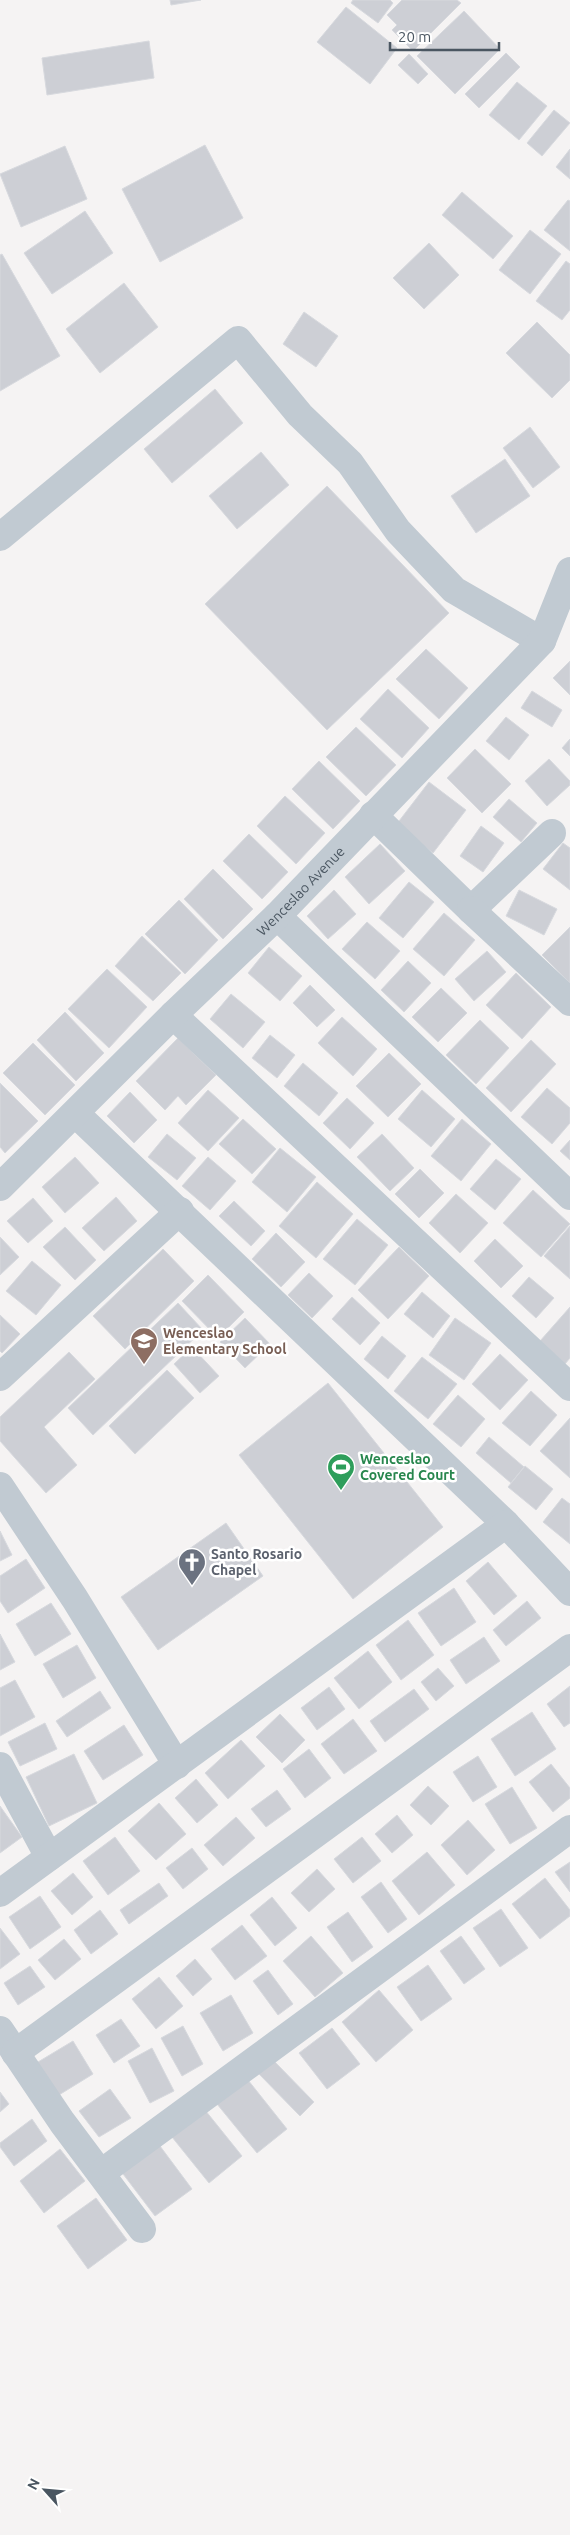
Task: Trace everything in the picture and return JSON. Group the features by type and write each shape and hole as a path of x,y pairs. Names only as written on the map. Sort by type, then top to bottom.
{"street":[{"path":"0,537 238,340 300,415 350,462 398,531 454,590 542,641"},
{"name":"Wenceslao Avenue","path":"0,1187 76,1114 173,1015 276,916 542,641 570,571"},
{"path":"373,815 570,1002"},
{"path":"471,910 552,833"},
{"path":"276,916 570,1196"},
{"path":"173,1015 570,1388"},
{"path":"76,1114 180,1211 506,1524 570,1592"},
{"path":"0,1377 180,1211"},
{"path":"0,1486 75,1599 177,1766"},
{"path":"0,1893 177,1766 506,1524"},
{"path":"15,2053 570,1648"},
{"path":"0,1766 49,1856"},
{"path":"100,2173 570,1829"},
{"path":"0,2030 62,2122 142,2229"}],"building":[{"path":"170,0 201,0 171,5"},
{"path":"353,0 390,0 393,3 378,23 351,3"},
{"path":"402,0 457,0 461,3 413,51 392,30 397,25 387,15"},
{"path":"346,7 397,48 370,84 317,42"},
{"path":"464,11 500,49 455,94 417,56"},
{"path":"149,41 154,78 47,95 42,58"},
{"path":"506,53 520,67 479,108 465,94"},
{"path":"409,54 428,74 418,84 398,65"},
{"path":"517,82 547,106 519,140 489,115"},
{"path":"554,110 570,123 542,156 527,143"},
{"path":"205,145 243,218 160,262 122,189"},
{"path":"65,146 87,199 21,227 0,174"},
{"path":"570,149 570,179 556,167"},
{"path":"462,192 513,236 493,259 442,215"},
{"path":"568,200 570,201 570,251 544,230"},
{"path":"85,211 113,253 52,294 24,253"},
{"path":"530,230 561,254 530,294 499,270"},
{"path":"429,243 459,275 424,309 393,278"},
{"path":"2,254 60,356 0,391 0,255"},
{"path":"566,261 570,264 570,310 562,320 536,301"},
{"path":"124,283 158,327 100,373 66,329"},
{"path":"304,312 338,336 316,367 283,344"},
{"path":"537,322 570,355 570,380 552,398 506,353"},
{"path":"215,389 243,423 172,483 144,449"},
{"path":"530,427 560,467 533,488 503,448"},
{"path":"261,452 289,485 237,529 209,496"},
{"path":"505,459 530,496 476,533 451,496"},
{"path":"327,486 449,613 327,730 205,604"},
{"path":"426,649 468,688 439,719 396,679"},
{"path":"570,661 570,695 553,678"},
{"path":"388,689 429,728 402,758 360,719"},
{"path":"532,691 562,710 552,727 521,708"},
{"path":"506,717 529,735 509,760 486,741"},
{"path":"356,727 396,765 366,796 326,757"},
{"path":"570,739 570,756 562,748"},
{"path":"475,749 511,784 482,813 447,778"},
{"path":"549,759 570,781 570,785 547,806 525,781"},
{"path":"319,761 360,801 333,829 292,789"},
{"path":"429,782 466,810 433,853 396,825"},
{"path":"285,796 325,833 296,864 257,826"},
{"path":"509,799 537,823 521,842 493,817"},
{"path":"481,826 504,843 483,872 460,856"},
{"path":"249,834 288,872 262,899 223,861"},
{"path":"563,843 570,848 570,890 543,869"},
{"path":"380,844 405,871 369,904 345,877"},
{"path":"213,869 253,909 223,939 184,899"},
{"path":"409,882 434,902 403,938 379,918"},
{"path":"334,890 356,914 328,939 307,916"},
{"path":"519,890 557,909 544,935 506,916"},
{"path":"179,900 218,940 185,974 145,934"},
{"path":"444,913 475,940 444,976 413,949"},
{"path":"367,922 400,951 375,979 342,949"},
{"path":"570,927 570,983 542,955"},
{"path":"142,936 181,973 153,1001 115,966"},
{"path":"269,947 302,976 280,1001 248,973"},
{"path":"487,951 506,972 474,1001 455,979"},
{"path":"408,961 431,983 404,1012 381,990"},
{"path":"107,969 147,1007 109,1048 68,1009"},
{"path":"516,973 551,1007 522,1039 486,1005"},
{"path":"310,985 335,1010 317,1027 293,1003"},
{"path":"441,988 467,1013 438,1042 412,1017"},
{"path":"231,994 265,1022 243,1048 210,1019"},
{"path":"65,1012 104,1053 76,1081 37,1040"},
{"path":"342,1017 377,1049 353,1076 318,1043"},
{"path":"480,1020 509,1048 476,1084 446,1055"},
{"path":"270,1035 295,1055 277,1078 252,1058"},
{"path":"178,1038 216,1075 186,1105 178,1096 165,1110 136,1081"},
{"path":"531,1040 556,1064 511,1112 486,1088"},
{"path":"33,1043 75,1085 45,1115 3,1073"},
{"path":"389,1053 421,1084 388,1117 356,1086"},
{"path":"303,1063 338,1093 319,1116 284,1086"},
{"path":"0,1083 38,1121 5,1153 0,1147"},
{"path":"547,1088 570,1108 570,1123 552,1144 521,1117"},
{"path":"208,1090 239,1118 208,1151 178,1123"},
{"path":"422,1090 455,1119 431,1147 398,1119"},
{"path":"130,1092 157,1120 134,1143 107,1116"},
{"path":"347,1098 374,1123 350,1149 323,1123"},
{"path":"243,1119 276,1149 252,1174 219,1144"},
{"path":"462,1119 491,1144 461,1181 431,1156"},
{"path":"167,1134 196,1158 177,1180 148,1157"},
{"path":"382,1134 414,1168 390,1191 357,1157"},
{"path":"570,1140 570,1160 560,1151"},
{"path":"280,1148 316,1177 287,1212 252,1182"},
{"path":"75,1157 99,1183 65,1213 42,1187"},
{"path":"208,1157 236,1181 210,1210 182,1186"},
{"path":"496,1159 521,1179 495,1210 470,1189"},
{"path":"420,1169 444,1193 419,1218 395,1194"},
{"path":"317,1182 353,1214 316,1258 279,1226"},
{"path":"533,1190 570,1224 541,1257 503,1223"},
{"path":"456,1194 488,1223 460,1253 429,1223"},
{"path":"116,1197 137,1221 104,1251 82,1228"},
{"path":"33,1198 53,1221 28,1243 7,1221"},
{"path":"234,1201 265,1231 251,1246 219,1216"},
{"path":"357,1219 388,1245 355,1285 323,1259"},
{"path":"570,1226 570,1279 544,1256"},
{"path":"65,1227 96,1260 75,1280 43,1247"},
{"path":"276,1233 305,1262 281,1287 252,1259"},
{"path":"0,1237 19,1257 0,1275"},
{"path":"495,1239 523,1266 501,1288 474,1261"},
{"path":"399,1247 429,1276 388,1319 358,1290"},
{"path":"163,1249 194,1281 125,1349 93,1316"},
{"path":"32,1261 61,1285 36,1315 6,1291"},
{"path":"309,1273 333,1296 312,1318 288,1295"},
{"path":"208,1275 244,1312 218,1338 182,1301"},
{"path":"529,1277 554,1298 536,1318 512,1296"},
{"path":"422,1292 450,1316 433,1338 404,1314"},
{"path":"352,1297 380,1323 360,1345 332,1319"},
{"path":"178,1303 203,1330 93,1435 68,1408"},
{"path":"570,1307 570,1358 565,1364 540,1341"},
{"path":"0,1315 20,1334 2,1353 0,1351"},
{"path":"245,1318 270,1344 245,1368 220,1342"},
{"path":"455,1318 491,1343 464,1380 429,1355"},
{"path":"382,1336 406,1356 388,1379 364,1359"},
{"path":"192,1347 219,1376 200,1393 174,1364"},
{"path":"69,1352 95,1379 44,1427 77,1465 46,1493 0,1441 0,1417"},
{"path":"500,1354 528,1380 500,1410 472,1384"},
{"path":"422,1357 457,1384 428,1419 394,1391"},
{"path":"167,1370 194,1398 135,1454 109,1426"},
{"name":"Wenceslao Covered Court","path":"328,1383 443,1527 353,1599 239,1455"},
{"path":"531,1391 557,1415 530,1446 502,1423"},
{"path":"458,1395 485,1419 461,1447 433,1424"},
{"path":"570,1418 570,1478 540,1451"},
{"path":"489,1437 524,1467 511,1483 476,1453"},
{"path":"525,1466 553,1489 536,1510 508,1487"},
{"path":"562,1498 570,1504 570,1544 543,1522"},
{"name":"Santo Rosario Chapel","path":"226,1523 263,1576 158,1650 121,1597"},
{"path":"0,1531 12,1555 0,1561"},
{"path":"26,1559 45,1588 8,1613 0,1601 0,1576"},
{"path":"488,1562 517,1596 494,1615 466,1581"},
{"path":"454,1588 476,1622 441,1646 418,1613"},
{"path":"527,1601 541,1618 506,1646 493,1630"},
{"path":"51,1603 71,1634 35,1656 16,1624"},
{"path":"408,1620 434,1655 401,1680 376,1645"},
{"path":"0,1634 15,1662 0,1670"},
{"path":"484,1637 500,1661 466,1684 450,1660"},
{"path":"77,1645 96,1678 63,1698 43,1664"},
{"path":"368,1651 392,1682 359,1709 334,1678"},
{"path":"438,1668 454,1686 436,1701 421,1682"},
{"path":"15,1680 35,1717 0,1736 0,1688"},
{"path":"570,1686 570,1723 564,1727 547,1704"},
{"path":"329,1687 345,1709 317,1730 301,1708"},
{"path":"414,1689 429,1709 385,1742 370,1721"},
{"path":"100,1691 111,1708 67,1737 56,1721"},
{"path":"532,1712 556,1749 515,1776 491,1739"},
{"path":"280,1714 305,1740 282,1763 256,1737"},
{"path":"353,1719 377,1751 344,1774 321,1744"},
{"path":"45,1723 57,1749 20,1766 8,1742"},
{"path":"124,1725 143,1755 103,1780 84,1751"},
{"path":"241,1740 265,1766 228,1799 205,1773"},
{"path":"309,1749 331,1778 305,1798 283,1769"},
{"path":"74,1754 97,1803 49,1826 26,1777"},
{"path":"478,1756 497,1787 473,1802 453,1772"},
{"path":"551,1764 570,1788 570,1798 553,1812 529,1782"},
{"path":"196,1779 218,1805 197,1823 175,1798"},
{"path":"428,1786 449,1806 431,1825 410,1805"},
{"path":"512,1787 537,1828 510,1844 485,1804"},
{"path":"277,1790 291,1809 266,1827 251,1809"},
{"path":"159,1803 186,1834 156,1860 128,1831"},
{"path":"0,1806 22,1837 0,1853"},
{"path":"397,1815 413,1835 392,1853 375,1834"},
{"path":"236,1817 255,1838 223,1866 204,1845"},
{"path":"468,1820 495,1850 467,1875 441,1845"},
{"path":"115,1837 140,1871 108,1895 83,1861"},
{"path":"362,1837 381,1861 353,1883 334,1859"},
{"path":"192,1848 208,1869 183,1889 166,1868"},
{"path":"427,1852 455,1885 419,1915 392,1881"},
{"path":"570,1862 570,1892 555,1872"},
{"path":"317,1869 335,1889 309,1912 291,1893"},
{"path":"73,1873 93,1897 72,1915 51,1891"},
{"path":"545,1878 570,1910 570,1916 540,1939 512,1904"},
{"path":"381,1882 407,1919 388,1933 361,1897"},
{"path":"159,1883 168,1896 129,1924 120,1910"},
{"path":"40,1896 61,1927 30,1949 9,1917"},
{"path":"272,1897 297,1928 275,1946 250,1915"},
{"path":"501,1909 528,1948 500,1967 473,1928"},
{"path":"100,1910 118,1934 91,1954 74,1930"},
{"path":"348,1912 373,1947 352,1962 327,1927"},
{"path":"242,1925 267,1956 235,1980 211,1949"},
{"path":"0,1928 20,1954 0,1969"},
{"path":"311,1936 343,1973 315,1997 283,1961"},
{"path":"461,1936 485,1969 464,1984 440,1951"},
{"path":"64,1939 81,1959 55,1980 38,1960"},
{"path":"195,1959 212,1979 193,1996 176,1976"},
{"path":"428,1965 452,1999 421,2021 397,1987"},
{"path":"30,1966 45,1987 18,2005 4,1983"},
{"path":"268,1970 293,2004 278,2015 253,1981"},
{"path":"159,1977 183,2006 156,2029 132,1999"},
{"path":"379,1990 413,2030 376,2062 342,2022"},
{"path":"231,1995 253,2033 223,2051 200,2013"},
{"path":"121,2019 140,2046 114,2063 96,2035"},
{"path":"183,2026 203,2064 182,2076 161,2038"},
{"path":"332,2028 360,2064 327,2089 299,2053"},
{"path":"73,2041 93,2074 54,2098 33,2065"},
{"path":"152,2048 174,2091 150,2103 128,2061"},
{"path":"273,2060 314,2102 300,2116 259,2074"},
{"path":"248,2080 287,2129 257,2153 217,2104"},
{"path":"110,2089 131,2118 99,2137 79,2111"},
{"path":"0,2092 9,2104 0,2112"},
{"path":"205,2110 242,2156 209,2183 172,2137"},
{"path":"32,2119 47,2141 14,2166 0,2147 0,2143"},
{"path":"157,2142 192,2189 155,2216 120,2170"},
{"path":"60,2149 85,2181 44,2213 20,2181"},
{"path":"96,2198 127,2240 88,2269 57,2226"}],"place":[{"name":"Wenceslao Elementary School","path":"144,1365"},
{"name":"Wenceslao Covered Court","path":"341,1491"},
{"name":"Santo Rosario Chapel","path":"192,1586"}]}
